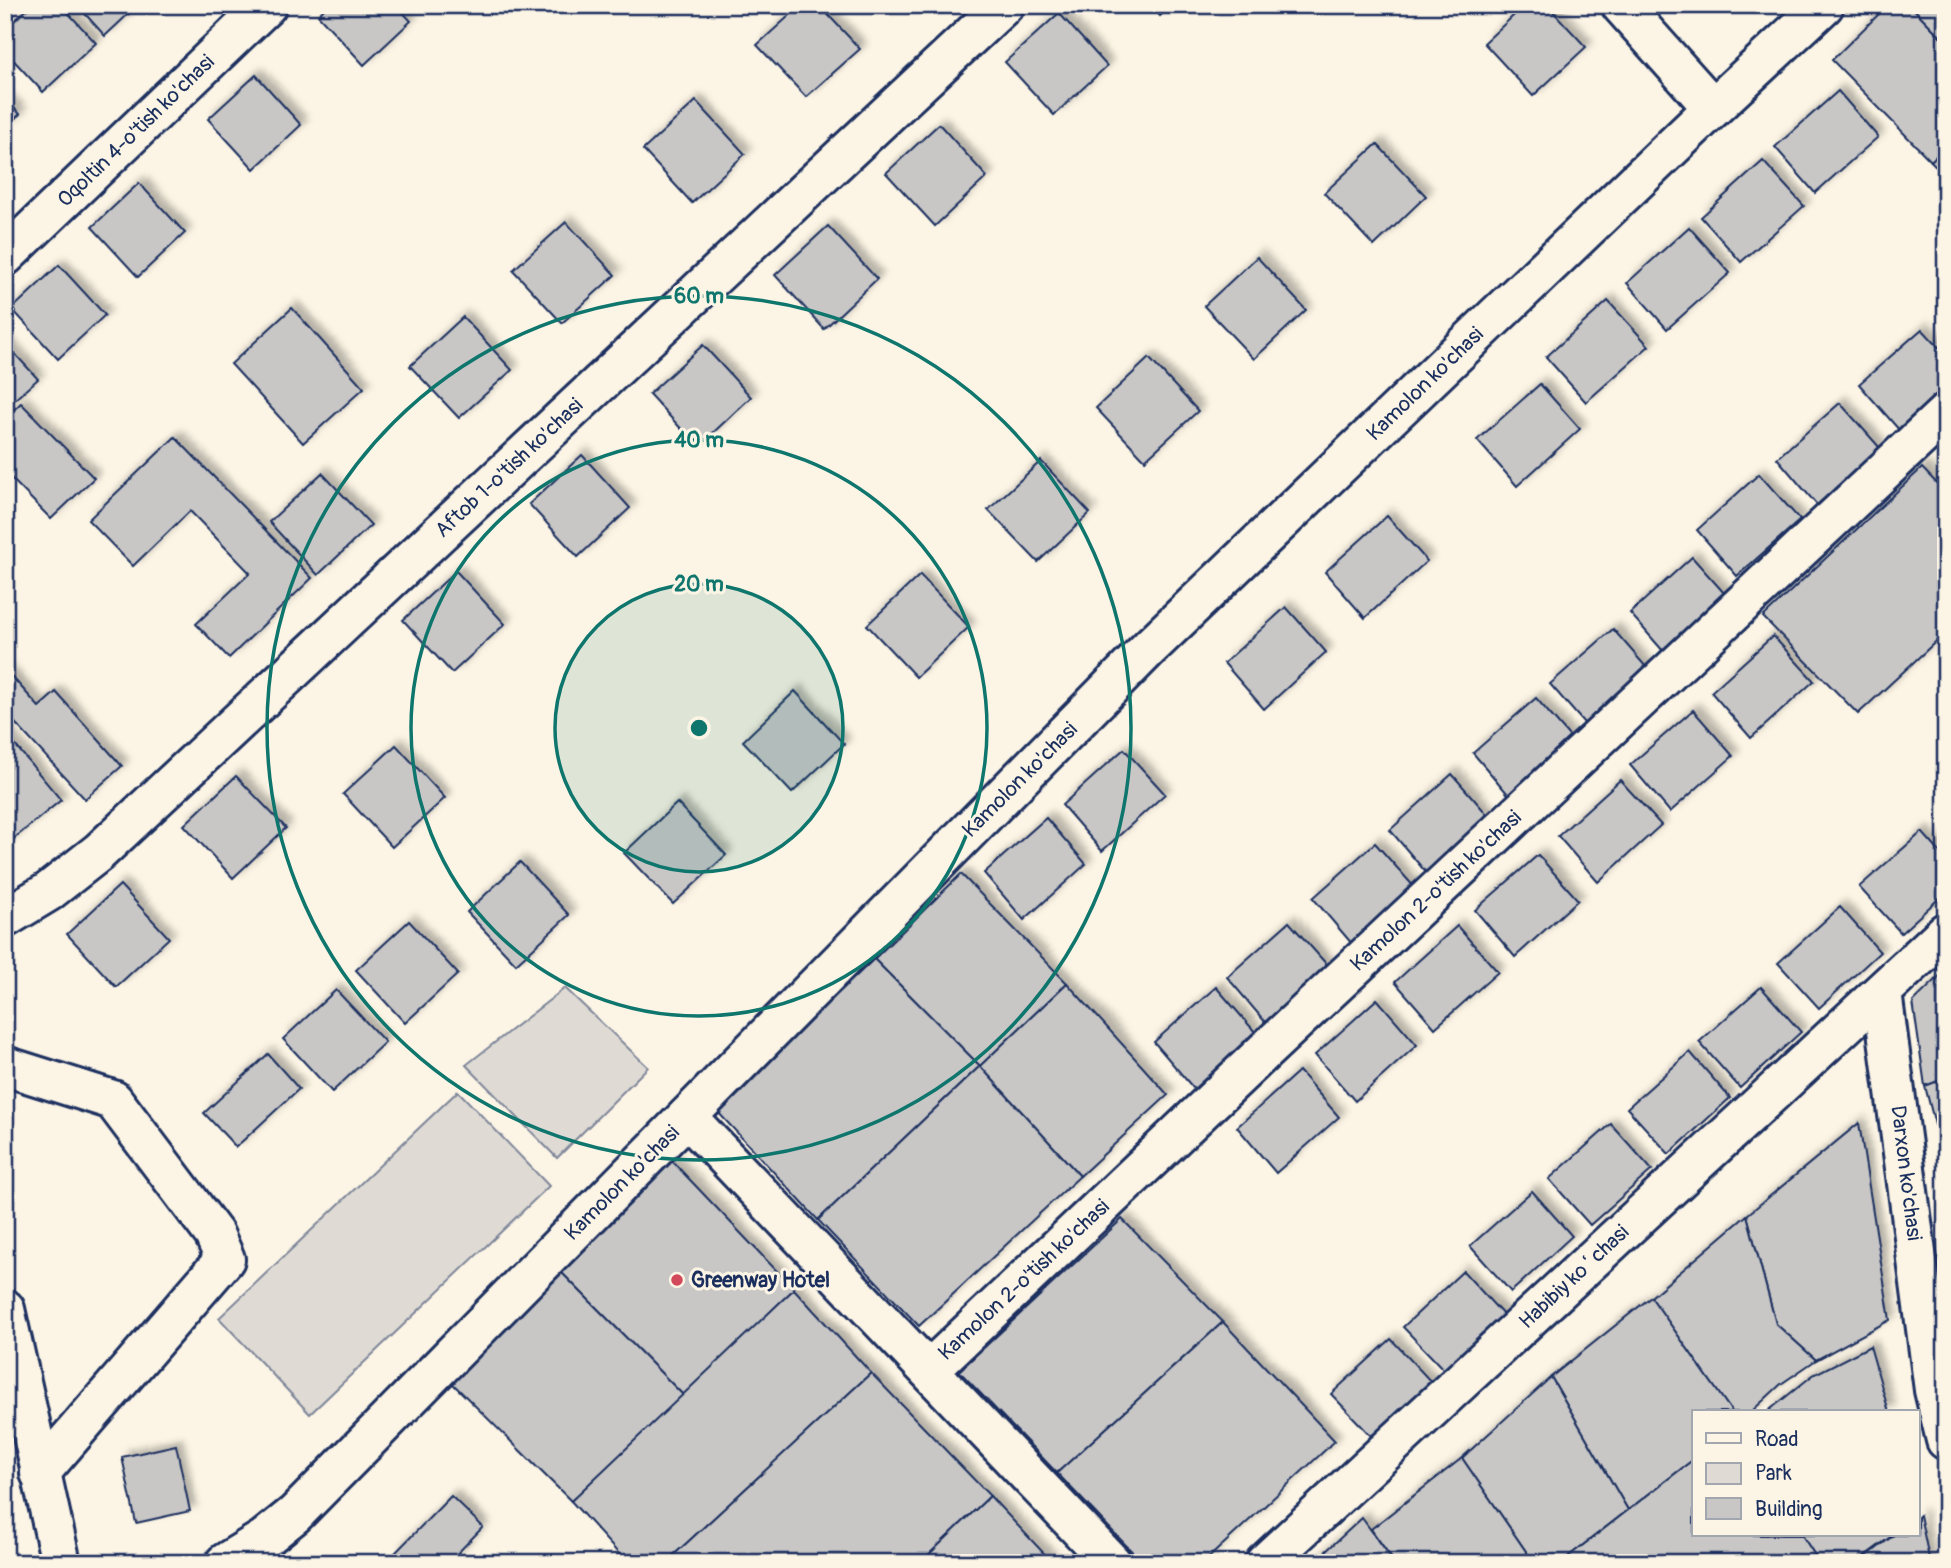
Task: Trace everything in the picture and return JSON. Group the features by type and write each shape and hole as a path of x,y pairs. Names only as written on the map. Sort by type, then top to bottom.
{"street":[{"name":"Oqoltin 4-o'tish ko'chasi","path":"5,256 267,5"},
{"name":"Aftob 1-o'tish ko'chasi","path":"5,918 48,892 99,852 1004,5"},
{"path":"1621,5 1713,108"},
{"name":"Kamolon ko'chasi","path":"238,1560 295,1514 1150,647 1824,5"},
{"name":"Kamolon 2-o'tish ko'chasi","path":"929,1370 1259,1056 1946,413"},
{"path":"1882,992 1946,932"},
{"name":"Darxon ko'chasi","path":"1882,992 1934,1390 1946,1440"},
{"name":"Habibiy koʻchasi","path":"1265,1563 1882,992"},
{"path":"5,1066 113,1100 214,1234 225,1259 40,1473"},
{"path":"687,1117 1112,1563"},
{"path":"5,1309 61,1563"}],"green space":[{"path":"565,988 648,1067 557,1158 466,1065"},
{"path":"458,1091 549,1186 310,1414 219,1318"}],"building":[{"path":"32,5 61,5 96,43 43,92 5,51 5,29"},
{"path":"77,5 138,5 105,36"},
{"path":"328,5 396,5 411,21 364,65 318,15"},
{"path":"801,5 819,5 860,49 806,97 757,45"},
{"path":"1151,5 1172,5 1160,16"},
{"path":"1525,5 1547,5 1586,47 1533,96 1484,43"},
{"path":"1888,5 1910,5 1946,42 1946,147 1931,161 1832,60"},
{"path":"1910,5 1946,5 1946,42"},
{"path":"1059,13 1107,66 1054,115 1005,62"},
{"path":"256,75 301,125 254,169 208,119"},
{"path":"1838,91 1878,137 1815,193 1775,147"},
{"path":"5,99 20,114 5,128"},
{"path":"696,101 745,154 692,203 643,150"},
{"path":"939,124 987,177 935,226 886,173"},
{"path":"1377,144 1426,196 1374,246 1324,193"},
{"path":"1946,147 1946,177 1931,161"},
{"path":"1763,161 1804,206 1741,262 1701,217"},
{"path":"139,183 185,233 138,277 92,227"},
{"path":"566,222 615,275 562,323 513,270"},
{"path":"828,226 877,279 824,329 775,275"},
{"path":"1689,227 1730,273 1667,329 1627,283"},
{"path":"1257,257 1306,310 1254,359 1204,306"},
{"path":"59,265 105,315 58,359 12,309"},
{"path":"1608,301 1649,346 1586,402 1546,357"},
{"path":"292,308 364,388 303,443 231,364"},
{"path":"463,317 512,370 459,418 410,366"},
{"path":"1922,329 1946,355 1946,389 1900,431 1859,384"},
{"path":"5,343 38,379 5,408"},
{"path":"703,345 751,397 698,447 649,394"},
{"path":"1149,358 1198,411 1145,460 1096,408"},
{"path":"1540,384 1580,429 1517,486 1477,440"},
{"path":"21,403 94,478 51,519 5,472 5,418"},
{"path":"1840,403 1880,448 1817,505 1777,458"},
{"path":"175,437 312,578 229,658 196,624 250,573 190,511 133,566 88,520"},
{"path":"582,455 630,508 578,557 529,504"},
{"path":"1041,461 1090,513 1038,562 988,510"},
{"path":"1922,468 1946,493 1946,632 1858,714 1763,617"},
{"path":"322,473 371,525 318,575 269,522"},
{"path":"1759,474 1800,520 1737,576 1697,530"},
{"path":"1387,516 1427,561 1365,618 1325,572"},
{"path":"1692,557 1733,603 1670,659 1630,613"},
{"path":"456,571 505,624 452,673 403,620"},
{"path":"920,575 969,627 916,677 867,625"},
{"path":"1286,607 1326,652 1264,709 1224,663"},
{"path":"1613,629 1653,675 1591,731 1550,684"},
{"path":"1773,636 1814,681 1751,738 1711,692"},
{"path":"5,669 39,707 56,692 122,766 85,799 5,712"},
{"path":"795,691 844,744 792,793 743,741"},
{"path":"1536,698 1576,744 1513,800 1473,753"},
{"path":"1693,710 1733,756 1670,812 1630,765"},
{"path":"5,733 61,800 5,846"},
{"path":"396,745 445,798 392,847 343,794"},
{"path":"1124,749 1165,794 1102,851 1062,805"},
{"path":"1452,774 1492,820 1429,876 1390,830"},
{"path":"236,776 286,828 233,878 184,825"},
{"path":"1620,780 1661,825 1598,882 1558,836"},
{"path":"677,803 726,855 673,904 624,853"},
{"path":"1046,818 1086,864 1024,920 984,873"},
{"path":"1922,832 1946,859 1946,892 1901,933 1859,887"},
{"path":"1375,843 1416,889 1353,945 1313,898"},
{"path":"1538,855 1578,900 1515,957 1475,910"},
{"path":"520,862 569,915 516,964 467,912"},
{"path":"961,874 1067,983 980,1066 874,959"},
{"path":"120,885 169,938 116,987 67,934"},
{"path":"1840,907 1880,952 1819,1008 1778,963"},
{"path":"409,921 458,974 405,1023 356,970"},
{"path":"1289,922 1329,967 1266,1023 1227,977"},
{"path":"1457,926 1498,972 1435,1028 1395,982"},
{"path":"874,959 980,1066 818,1220 716,1110"},
{"path":"1946,970 1946,1078 1925,1086 1913,1002"},
{"path":"1067,983 1168,1095 1080,1176 980,1066"},
{"path":"1216,987 1256,1033 1194,1089 1154,1042"},
{"path":"1761,987 1801,1032 1740,1088 1699,1042"},
{"path":"336,990 385,1042 332,1092 283,1039"},
{"path":"1377,999 1417,1045 1355,1101 1315,1055"},
{"path":"1690,1052 1730,1098 1669,1154 1627,1108"},
{"path":"268,1054 299,1089 236,1147 204,1113"},
{"path":"980,1066 1080,1176 919,1326 818,1220"},
{"path":"1299,1071 1339,1117 1276,1173 1237,1127"},
{"path":"1946,1078 1946,1167 1925,1086"},
{"path":"1859,1123 1890,1320 1816,1360 1776,1324 1747,1215"},
{"path":"1611,1124 1652,1170 1590,1225 1549,1179"},
{"name":"Greenway Hotel","path":"672,1161 794,1289 684,1396 560,1271"},
{"path":"1532,1191 1572,1236 1511,1292 1470,1246"},
{"path":"1747,1215 1776,1324 1816,1360 1781,1384 1753,1410 1731,1410 1651,1297"},
{"path":"1122,1219 1223,1322 1057,1473 959,1371"},
{"path":"560,1271 684,1396 571,1501 450,1381"},
{"path":"1463,1271 1506,1318 1447,1373 1403,1327"},
{"path":"794,1289 871,1373 665,1563 627,1563 571,1501"},
{"path":"1651,1297 1731,1410 1692,1410 1692,1461 1628,1510 1551,1377"},
{"path":"1223,1322 1335,1441 1203,1563 1143,1563 1057,1473"},
{"path":"1391,1339 1434,1385 1375,1440 1331,1394"},
{"path":"1870,1346 1888,1410 1769,1410 1813,1375"},
{"path":"871,1373 990,1496 920,1563 665,1563"},
{"path":"1551,1377 1628,1510 1560,1563 1534,1563 1462,1458"},
{"path":"176,1445 190,1511 136,1523 122,1457"},
{"path":"1462,1458 1534,1563 1395,1563 1371,1529"},
{"path":"1692,1461 1692,1536 1803,1536 1820,1563 1560,1563"},
{"path":"451,1496 483,1527 448,1563 405,1563 395,1553"},
{"path":"990,1496 1053,1563 920,1563"},
{"path":"1920,1515 1930,1563 1858,1563 1893,1536 1920,1536"},
{"path":"1362,1518 1395,1563 1313,1563"},
{"path":"1803,1536 1892,1536 1855,1563 1820,1563"}],"place":[{"name":"Greenway Hotel","path":"677,1280"}]}
